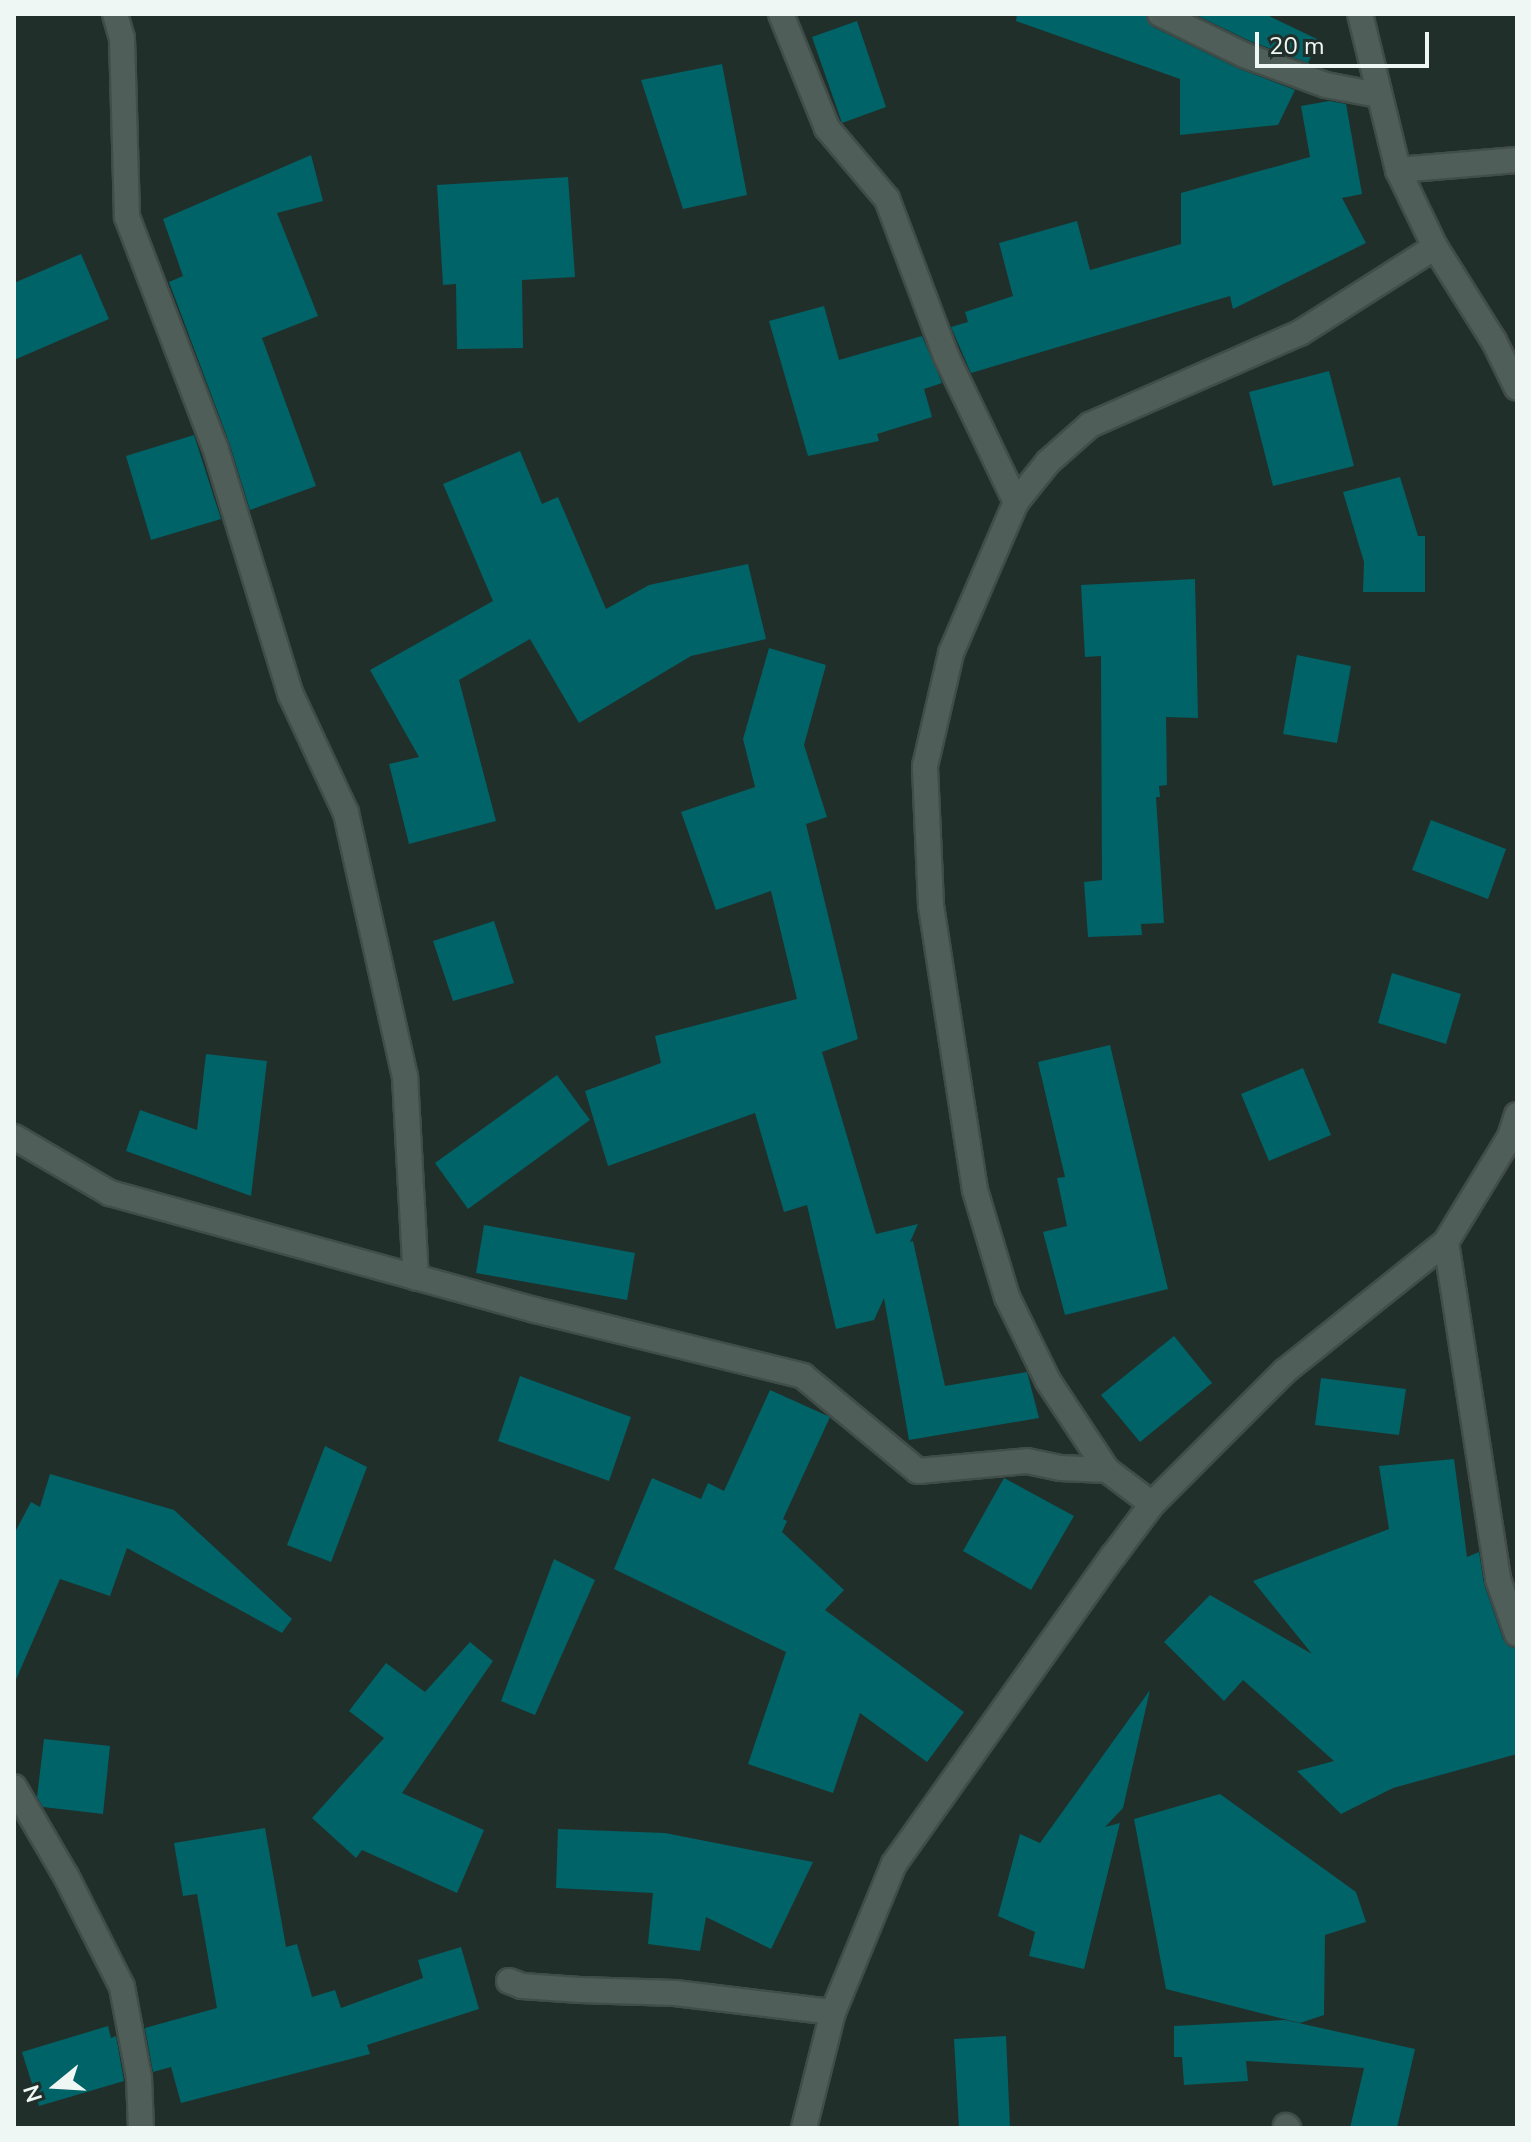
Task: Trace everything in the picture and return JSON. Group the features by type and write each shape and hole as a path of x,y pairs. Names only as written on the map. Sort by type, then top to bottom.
{"street":[{"path":"115,14 122,38 127,217 215,447 291,695 346,813 405,1077 416,1278"},
{"path":"781,14 827,128 887,199 946,356 1016,502"},
{"path":"1160,14 1258,60 1326,85 1378,95"},
{"path":"1360,14 1398,170 1435,247 1494,341 1517,388"},
{"path":"1398,170 1517,160"},
{"path":"1152,1504 1107,1470 1048,1381 1007,1297 975,1190 931,905 925,766 951,653 1016,502 1048,462 1090,425 1300,333 1435,247"},
{"path":"804,2128 833,2012 894,1864 1152,1504 1285,1371 1446,1242 1510,1137 1517,1115"},
{"path":"14,1137 110,1193 416,1278 803,1376 918,1471 1027,1461 1060,1468 1107,1470"},
{"path":"1446,1242 1498,1579 1517,1634"},
{"path":"14,1787 66,1876 122,1987 139,2078 141,2128"},
{"path":"509,1981 522,1986 675,1993 833,2012"}],"building":[{"path":"1017,14 1145,14 1153,27 1237,68 1295,90 1278,125 1180,135 1180,79 1016,21"},
{"path":"1194,14 1265,14 1319,40 1308,63 1250,41"},
{"path":"857,21 886,107 842,123 812,37"},
{"path":"722,64 747,195 683,209 641,80"},
{"path":"1329,101 1346,104 1362,194 1342,198 1366,243 1233,309 1230,296 971,373 951,327 968,322 965,312 1013,296 999,243 1077,221 1090,270 1181,244 1181,193 1310,157 1301,106"},
{"path":"311,155 323,201 277,213 318,316 262,338 316,486 250,510 229,442 169,282 183,276 163,219"},
{"path":"568,177 575,277 522,280 523,348 457,349 456,284 443,285 437,185"},
{"path":"81,254 109,319 14,360 14,283"},
{"path":"824,306 839,360 922,336 942,383 924,389 932,417 877,434 879,441 808,456 769,321"},
{"path":"1329,371 1354,466 1273,486 1249,392"},
{"path":"194,435 221,519 151,540 126,456"},
{"path":"520,451 542,504 558,497 606,609 649,585 748,564 766,639 691,656 579,723 530,639 459,680 496,821 409,844 389,764 419,757 370,670 493,601 443,484"},
{"path":"1400,477 1418,536 1425,536 1425,592 1363,592 1364,562 1343,492"},
{"path":"1195,579 1198,718 1166,717 1167,785 1159,786 1160,797 1156,797 1164,923 1141,924 1142,935 1088,937 1084,882 1102,880 1101,656 1085,657 1081,585"},
{"path":"769,648 826,665 804,745 827,817 806,824 858,1039 822,1052 876,1234 918,1224 910,1242 913,1241 945,1386 1027,1372 1039,1418 909,1440 884,1298 874,1320 836,1329 807,1205 784,1212 755,1113 608,1166 585,1091 661,1063 655,1036 797,999 771,891 716,910 681,812 755,787 743,739"},
{"path":"1297,655 1351,666 1337,743 1283,734"},
{"path":"1431,820 1506,849 1488,899 1412,870"},
{"path":"494,921 514,983 453,1001 433,941"},
{"path":"1392,973 1461,994 1446,1044 1378,1023"},
{"path":"1110,1045 1168,1289 1065,1315 1043,1232 1067,1226 1057,1178 1065,1177 1038,1062"},
{"path":"206,1054 267,1061 251,1196 126,1151 140,1110 197,1130"},
{"path":"1303,1068 1331,1135 1269,1161 1241,1094"},
{"path":"557,1075 590,1120 468,1209 435,1163"},
{"path":"484,1225 635,1253 627,1300 476,1273"},
{"path":"1174,1336 1212,1383 1140,1442 1101,1395"},
{"path":"520,1376 631,1417 609,1481 498,1441"},
{"path":"1321,1378 1406,1389 1399,1435 1315,1425"},
{"path":"770,1390 830,1417 783,1519 787,1521 782,1532 844,1590 825,1610 964,1712 927,1762 860,1713 833,1793 748,1764 786,1652 614,1569 652,1478 701,1499 708,1483 724,1491"},
{"path":"325,1446 367,1467 331,1562 287,1545"},
{"path":"1454,1459 1467,1557 1479,1552 1484,1584 1503,1639 1508,1646 1517,1649 1517,1754 1393,1788 1341,1814 1297,1771 1334,1761 1243,1680 1224,1701 1164,1642 1210,1595 1312,1654 1253,1581 1389,1529 1379,1466"},
{"path":"50,1474 174,1510 292,1619 282,1633 127,1548 110,1596 60,1579 14,1684 14,1534 31,1502 40,1507"},
{"path":"1004,1478 1074,1516 1031,1590 963,1551"},
{"path":"554,1559 595,1580 535,1715 501,1701"},
{"path":"470,1642 493,1661 402,1793 484,1830 457,1893 362,1850 356,1858 312,1818 384,1738 349,1711 386,1663 425,1692"},
{"path":"1150,1690 1123,1808 1105,1827 1120,1823 1084,1969 1029,1956 1035,1932 998,1916 1020,1834 1040,1843"},
{"path":"44,1739 110,1746 103,1814 43,1807 37,1797"},
{"path":"1220,1794 1356,1892 1366,1922 1325,1935 1324,2015 1300,2023 1166,1989 1134,1819"},
{"path":"265,1828 286,1947 297,1944 312,1997 335,1990 341,2008 423,1978 418,1960 461,1947 479,2009 367,2045 370,2054 181,2103 171,2067 153,2072 145,2028 217,2008 197,1894 183,1896 174,1843"},
{"path":"558,1829 665,1833 813,1862 771,1949 706,1917 700,1951 648,1944 653,1893 556,1888"},
{"path":"1285,2020 1415,2049 1397,2128 1350,2128 1364,2068 1246,2061 1248,2081 1184,2085 1182,2057 1174,2057 1174,2026"},
{"path":"108,2026 111,2038 116,2036 124,2081 39,2106 22,2052"},
{"path":"1006,2036 1010,2128 959,2128 954,2039"}]}
